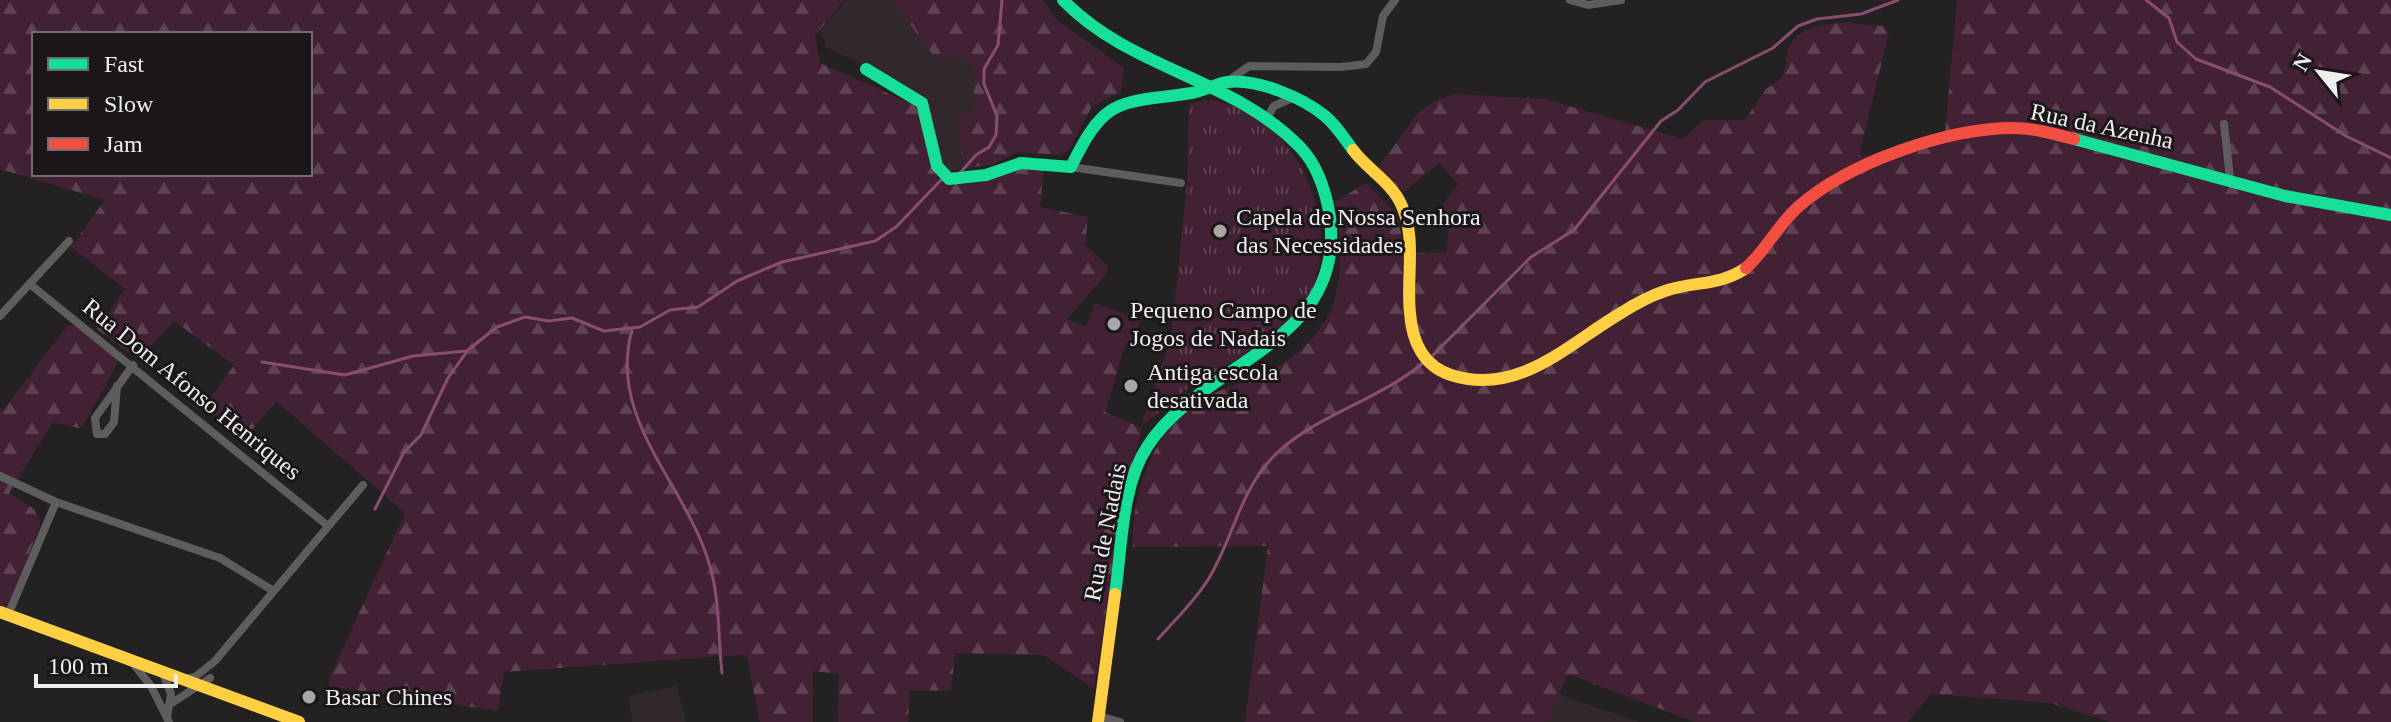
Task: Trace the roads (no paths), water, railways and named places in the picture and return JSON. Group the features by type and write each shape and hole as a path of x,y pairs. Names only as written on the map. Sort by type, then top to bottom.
{"street":[{"name":"Rua de Nadais","path":"1063,0 1091,29 1268,116 1304,151 1319,177 1330,219 1331,251 1324,280 1297,325 1277,343 1194,392 1163,422 1145,449 1132,487 1098,719"},
{"path":"1071,167 1091,125 1115,106 1149,95 1192,94 1211,89 1249,66 1341,67 1366,64 1376,52 1383,16 1395,0"},
{"path":"1570,0 1588,5 1621,0"},
{"path":"866,69 922,103 937,166 949,179 986,175 1021,163 1181,183"},
{"name":"Rua da Azenha","path":"1228,81 1255,85 1323,114 1398,196 1408,228 1410,329 1417,351 1437,370 1466,380 1499,379 1542,364 1663,291 1734,278 1758,259 1782,222 1827,184 1899,154 2003,128 2039,131 2230,178 2273,193 2391,215"},
{"path":"1268,116 1274,106 1290,99"},
{"path":"2224,124 2230,178"},
{"path":"0,316 69,241"},
{"name":"Rua Dom Afonso Henriques","path":"31,285 328,526"},
{"path":"117,386 114,422 105,434 97,434 95,418 117,386 133,365"},
{"path":"0,476 56,502 220,558 272,590"},
{"path":"172,703 205,681 215,661 272,590 363,485"},
{"path":"56,502 4,613 171,675 205,681 224,694 299,722"},
{"path":"129,659 168,720"},
{"path":"156,698 158,684 171,675"},
{"path":"168,720 172,703 171,675"},
{"path":"1098,719 1120,722"}],"waterway":[{"path":"960,173 976,155 989,147 996,135 997,116 984,84 984,69 998,45 1002,0"},
{"path":"1433,355 1531,257 1574,230 1661,121 1678,110 1705,82 1773,48 1798,26 1817,19 1861,14 1898,0"},
{"path":"2146,0 2169,18 2177,42 2196,59 2270,87 2346,136 2391,158"},
{"path":"375,509 404,452 421,435 448,378 468,350 497,327 525,317 549,321 572,318 604,331 640,327 670,310 698,307 737,281 782,262 875,241 896,227 942,179"},
{"path":"632,330 627,362 630,393 652,450 698,534 709,563 717,604 722,673"},
{"path":"262,362 345,375 413,356 466,351"},
{"path":"1158,639 1209,578 1244,501 1272,458 1305,431 1386,388 1423,363"}],"place":[{"name":"Capela de Nossa Senhora das Necessidades","path":"1220,231"},
{"name":"Pequeno Campo de Jogos de Nadais","path":"1114,324"},
{"name":"Antiga escola desativada","path":"1131,386"},
{"name":"Basar Chines","path":"309,697"}]}
